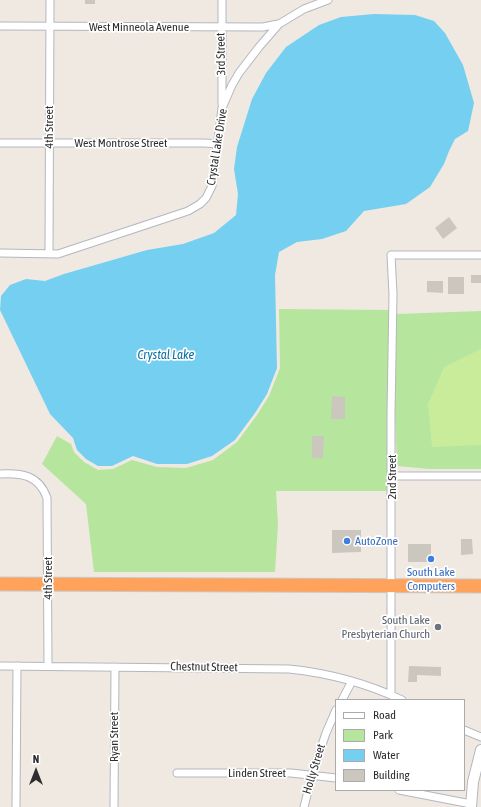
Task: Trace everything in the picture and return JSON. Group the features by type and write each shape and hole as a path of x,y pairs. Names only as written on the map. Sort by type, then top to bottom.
{"highway":[{"path":"0,584 481,586"}],"street":[{"name":"4th Street","path":"49,254 50,0"},
{"name":"3rd Street","path":"222,0 222,108"},
{"name":"Crystal Lake Drive","path":"0,253 58,254 90,245 193,209 206,198 212,186 222,108 239,73 278,24 304,9 328,0"},
{"name":"West Minneola Avenue","path":"0,26 263,27 278,24"},
{"name":"West Montrose Street","path":"0,143 218,144"},
{"name":"2nd Street","path":"391,695 392,255 481,255"},
{"name":"4th Street","path":"0,474 17,474 28,476 44,490 48,505 48,666"},
{"path":"392,476 481,476"},
{"name":"Chestnut Street","path":"0,666 289,669 313,671 352,681 377,688 400,699"},
{"path":"16,807 17,666"},
{"name":"Ryan Street","path":"114,807 115,667"},
{"path":"343,699 352,681"},
{"name":"Holly Street","path":"304,807 312,775 326,733 335,712"},
{"path":"465,730 481,737"},
{"path":"404,791 471,805 473,782 481,750"},
{"name":"Linden Street","path":"177,773 265,773 312,775 335,778"}],"green space":[{"path":"279,309 389,310 388,491 276,491 278,524 275,572 94,572 86,504 42,464 57,436 71,444 74,452 84,462 98,470 113,469 132,460 157,467 186,468 213,460 237,442 269,396 280,368"},
{"path":"481,311 481,469 429,469 397,466 395,414 396,314"},
{"path":"481,349 481,445 432,447 428,404 444,367"}],"water":[{"name":"Crystal Lake","path":"374,14 415,15 434,21 445,33 463,65 474,103 468,131 455,139 444,164 430,187 406,204 364,211 346,231 322,239 297,242 279,252 275,275 277,368 267,394 235,440 212,456 187,464 157,464 133,456 112,466 98,466 86,459 77,450 73,438 50,414 0,310 1,296 10,285 26,279 45,281 147,250 183,244 214,233 236,215 238,194 234,169 237,147 252,99 266,73 286,47 319,25 341,17"}],"building":[{"path":"85,0 95,0 95,4 85,4"},
{"path":"449,217 457,228 443,239 435,228"},
{"path":"471,275 481,275 481,283 471,283"},
{"path":"448,277 464,277 464,294 448,294"},
{"path":"427,281 443,281 443,293 427,292"},
{"path":"332,396 345,397 345,419 331,419"},
{"path":"312,436 324,436 323,458 312,458"},
{"name":"AutoZone","path":"332,530 361,530 361,552 332,553"},
{"path":"461,539 472,539 473,554 461,555"},
{"path":"408,544 431,544 431,562 408,562"},
{"path":"409,666 441,667 441,676 417,675 417,682 408,682"}],"place":[{"name":"AutoZone","path":"347,541"},
{"name":"South Lake Computers","path":"431,559"},
{"name":"South Lake Presbyterian Church","path":"438,627"}]}
